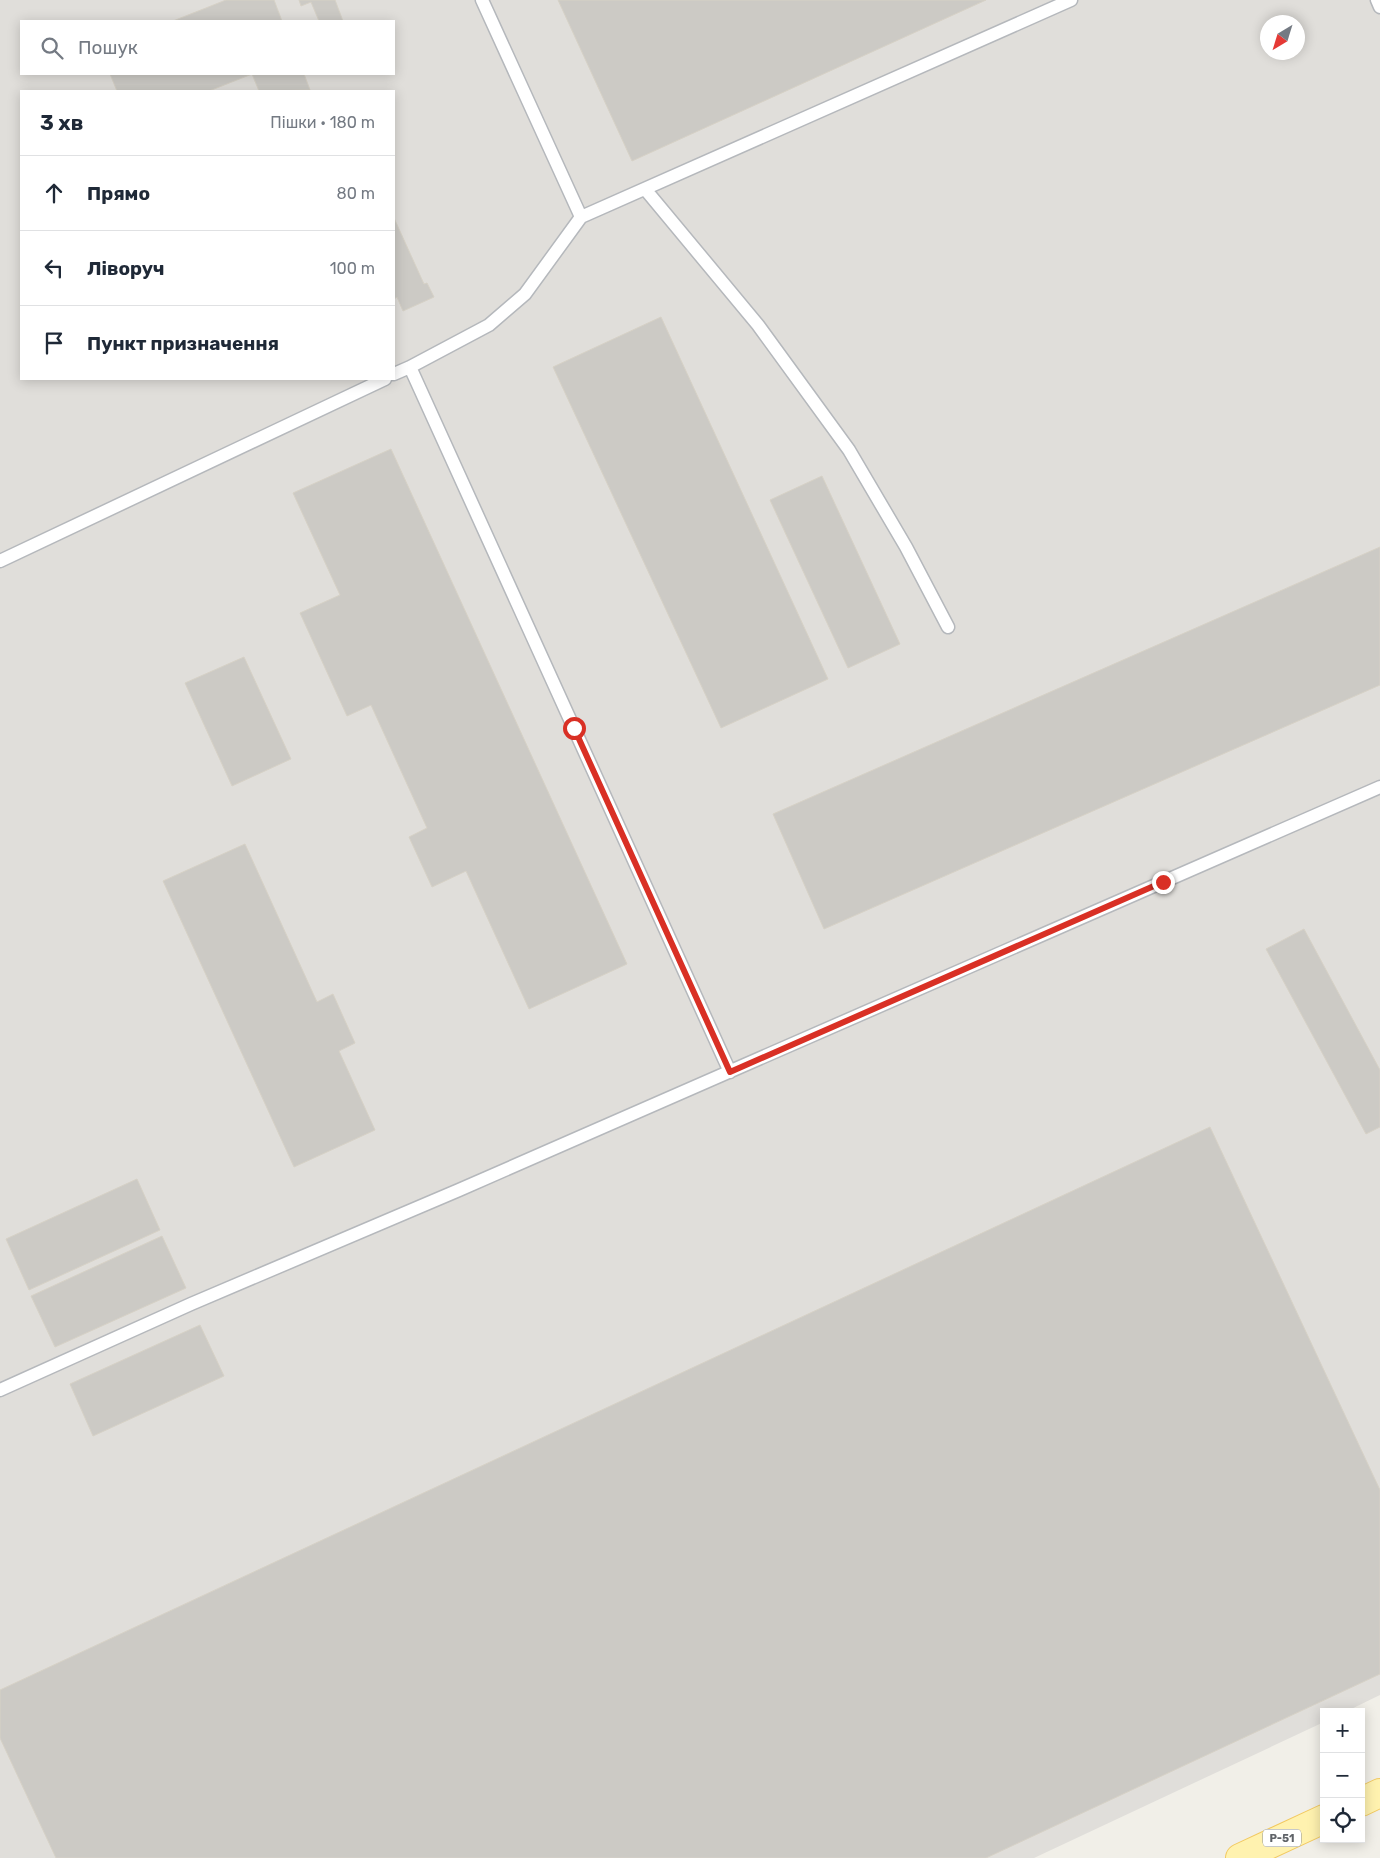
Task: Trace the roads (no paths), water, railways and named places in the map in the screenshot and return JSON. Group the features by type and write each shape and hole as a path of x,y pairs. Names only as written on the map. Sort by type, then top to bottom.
{"main road":[{"path":"1365,1800 1380,1793"},
{"name":"Р-51","path":"1240,1858 1320,1821"}],"lane":[{"path":"482,0 581,217"},
{"path":"395,374 489,325 525,294 581,217 1071,0"},
{"path":"1377,0 1380,7"},
{"path":"645,189 758,325 849,450 906,547 948,627"},
{"path":"410,367 730,1072"},
{"path":"0,561 383,380"},
{"path":"0,1390 191,1304 459,1190 1380,788"}]}
